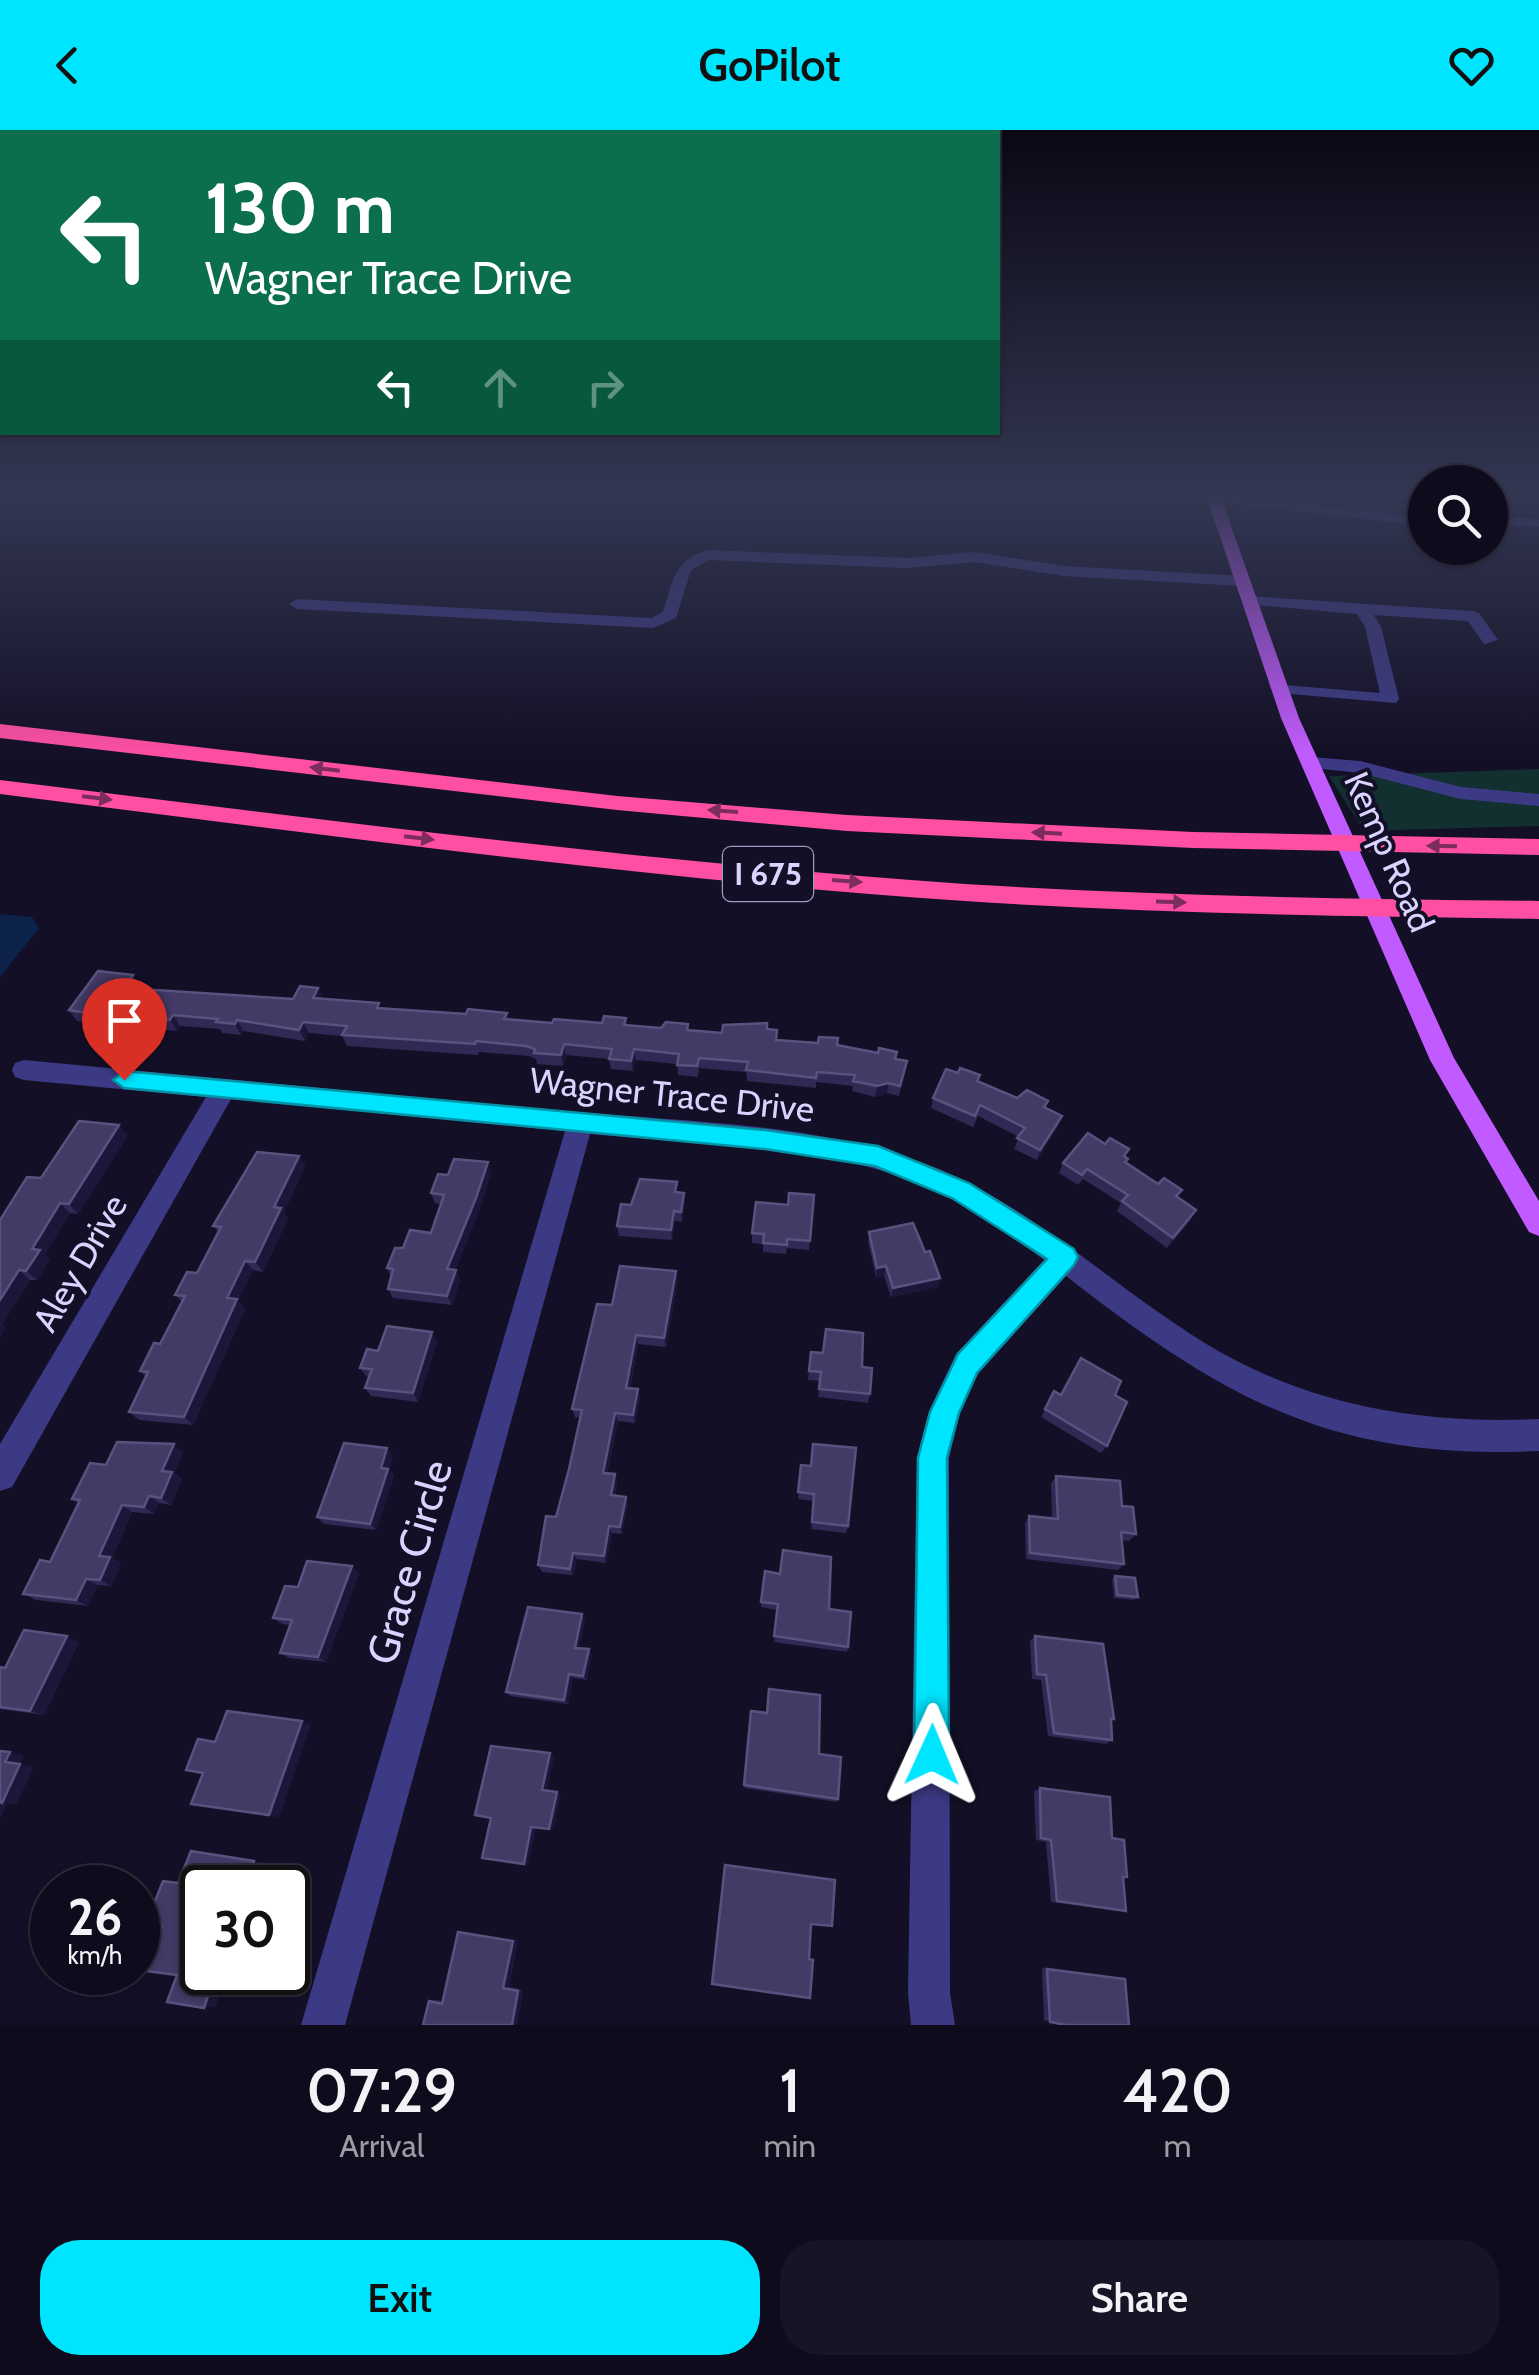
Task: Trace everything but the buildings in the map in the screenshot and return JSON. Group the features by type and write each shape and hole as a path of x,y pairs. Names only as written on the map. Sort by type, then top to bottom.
{"highway":[{"name":"I 675","path":"0,731 639,805 1029,832 1304,845 1539,847"},
{"name":"I 675","path":"0,786 533,852 833,880 1102,900 1539,910"}],"main road":[{"name":"Kemp Road","path":"1242,580 1279,688 1442,1060 1539,1224"}],"street":[{"path":"296,604 653,623 670,615 681,580"},
{"path":"1249,602 1473,616 1490,640"},
{"path":"1279,688 1390,698 1372,627 1362,610"},
{"path":"1311,764 1360,767 1461,793 1539,800"},
{"name":"Wagner Trace Drive","path":"24,1070 765,1140 878,1156 960,1190 1065,1257 1179,1344 1250,1386 1332,1416 1414,1435 1484,1440 1539,1435"},
{"name":"Aley Drive","path":"0,1475 224,1089"},
{"name":"Grace Circle","path":"324,2025 580,1123"},
{"path":"933,2025 929,1994 933,1458 945,1412 968,1364 1065,1257"}],"green space":[{"path":"1539,769 1539,826 1364,831 1329,776"}],"water":[{"path":"0,914 32,917 39,928 0,977"}],"route":[{"path":"124,1080 765,1140 878,1156 960,1190 1065,1257 968,1364 945,1412 933,1458 932,1755"}]}
